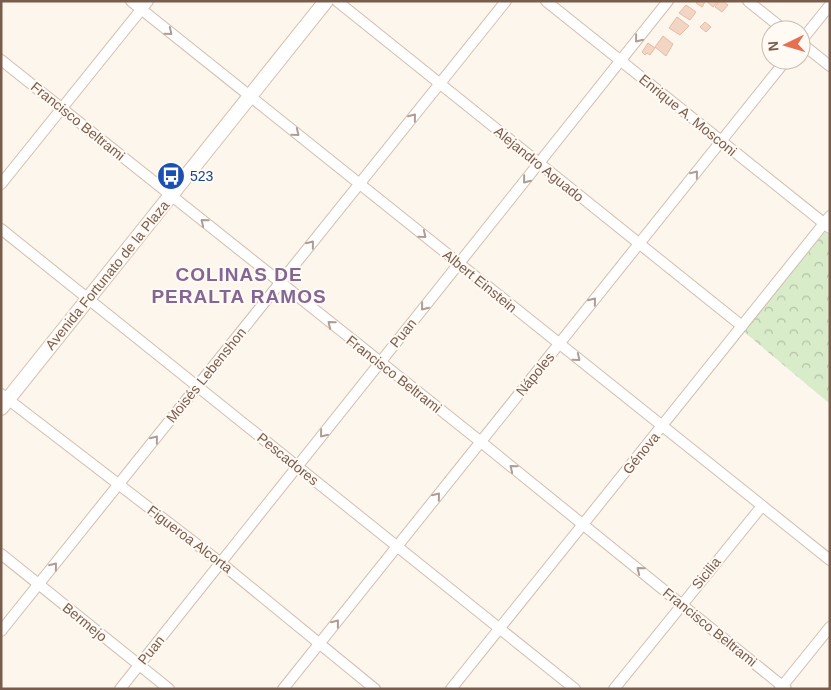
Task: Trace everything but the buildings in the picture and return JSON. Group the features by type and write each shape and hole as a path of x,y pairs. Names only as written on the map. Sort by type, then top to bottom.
{"main road":[{"name":"Avenida Fortunato de la Plaza","path":"4,401 171,196 326,1"}],"street":[{"name":"Albert Einstein","path":"131,1 144,5 250,96 830,560"},
{"name":"Alejandro Aguado","path":"337,1 742,326"},
{"name":"Moisés Lebenshon","path":"1,631 506,1"},
{"name":"Enrique A. Mosconi","path":"546,1 721,141 828,223"},
{"name":"Puan","path":"120,689 668,1"},
{"path":"748,1 772,20"},
{"path":"1,184 144,5"},
{"path":"811,29 830,5"},
{"path":"811,50 830,66"},
{"name":"Francisco Beltrami","path":"1,60 481,442 783,688"},
{"name":"Nápoles","path":"283,689 778,70"},
{"name":"Génova","path":"452,689 742,326 828,223"},
{"name":"Pescadores","path":"1,230 575,689"},
{"name":"Figueroa Alcorta","path":"4,401 221,562 375,689"},
{"name":"Sicilia","path":"614,689 762,506"},
{"name":"Bermejo","path":"1,554 169,689"},
{"path":"783,688 830,627"}],"green space":[{"path":"825,232 830,236 830,404 743,331"}],"place":[{"name":"523","path":"171,176"}],"district":[{"name":"COLINAS DE PERALTA RAMOS","path":"239,285"}]}
